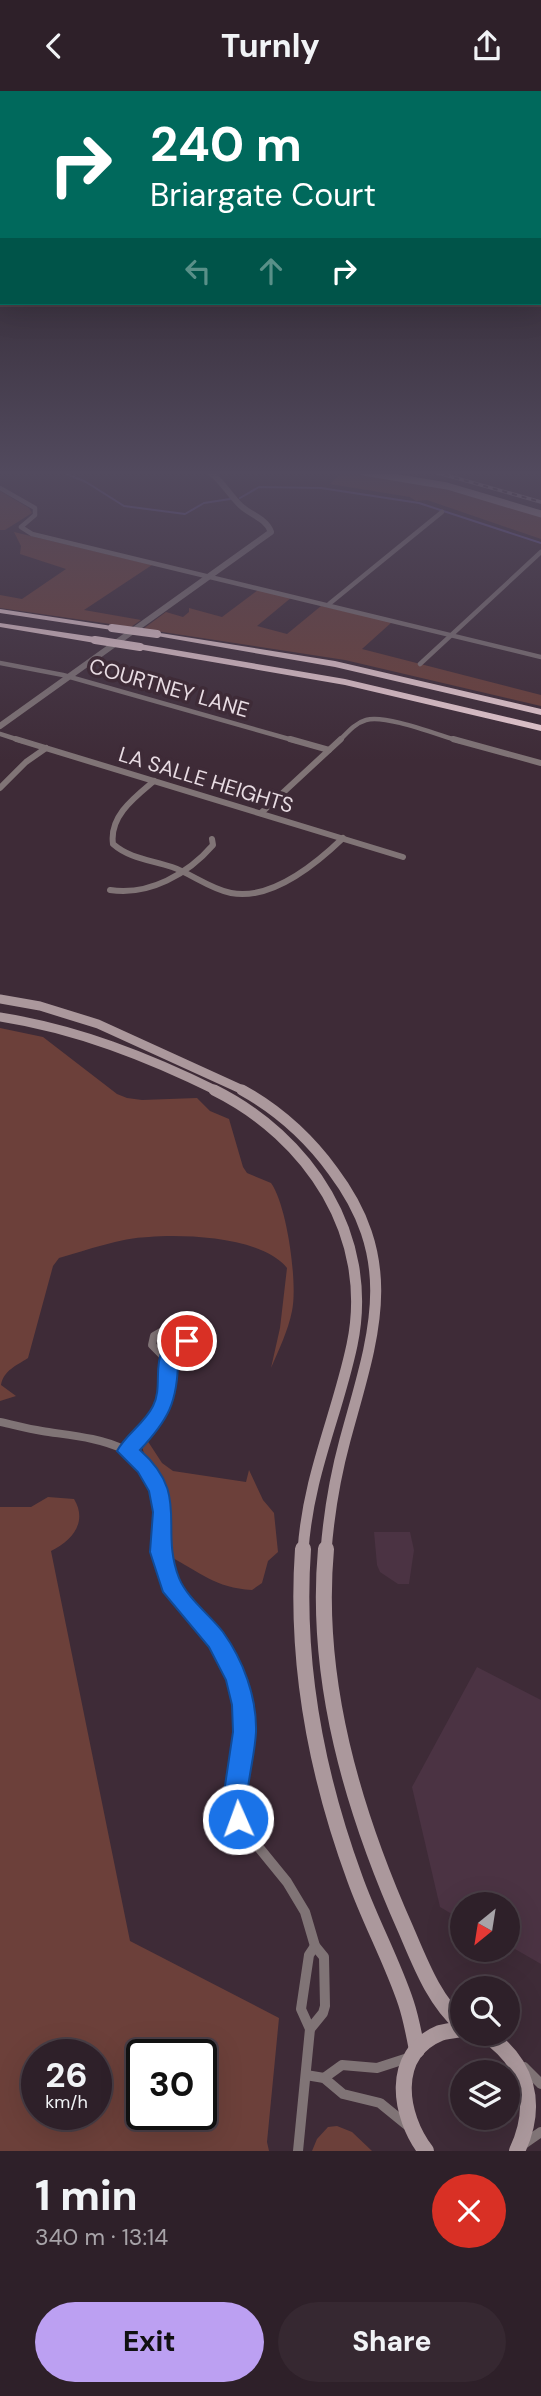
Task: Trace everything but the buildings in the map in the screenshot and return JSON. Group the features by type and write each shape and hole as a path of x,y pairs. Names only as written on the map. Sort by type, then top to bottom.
{"highway":[{"path":"0,611 157,634 361,669 541,712"},
{"path":"0,625 345,682 541,728"}],"main road":[{"path":"0,999 73,1015 247,1092 281,1115 319,1150 339,1177 358,1211 372,1251 377,1300 372,1349 329,1507 324,1597 329,1675 349,1779 384,1881 437,1997 450,2015"},
{"path":"0,1017 50,1025 103,1040 231,1098 274,1128 294,1147 322,1181 339,1212 350,1244 356,1275 356,1322 347,1363 311,1487 302,1569 304,1655 312,1724 328,1795 356,1883 405,2000 414,2054 402,2092 405,2117 423,2151"},
{"path":"414,2054 438,2034 450,2030"},
{"path":"503,2046 521,2064 530,2088 533,2114 519,2148"}],"street":[{"path":"178,568 541,657"},
{"path":"0,726 222,568"},
{"path":"329,604 373,568"},
{"path":"420,664 524,568"},
{"name":"COURTNEY LANE","path":"0,663 71,677 329,750"},
{"path":"261,813 357,724 368,719 390,722 541,763"},
{"name":"LA SALLE HEIGHTS","path":"0,734 403,857"},
{"path":"0,788 26,762 46,748"},
{"path":"154,781 127,804 111,841 120,850 231,893 260,893 317,860 343,838"},
{"path":"110,890 132,893 146,891 211,848 212,839"},
{"path":"127,1451 163,1408 169,1387 169,1356"},
{"path":"0,1422 47,1432 96,1438 127,1451 145,1467 158,1489 163,1512 160,1552 171,1586 216,1640 236,1678 243,1705 244,1732 235,1799 238,1819 251,1840 297,1896 305,1912 315,1946 324,1957 325,2006 323,2013 310,2029"},
{"path":"298,2151 310,2029 301,2008 308,1962 311,1949 315,1946"},
{"path":"324,2078 335,2066 344,2063 379,2068 414,2054"},
{"path":"521,2064 541,2084"},
{"path":"306,2075 324,2078 335,2092 381,2104 411,2131"},
{"path":"519,2148 541,2132"}],"shaded area":[{"path":"63,568 147,568 84,610 141,620 131,627 0,608 0,595 22,599 66,569"},
{"path":"258,590 292,597 257,626 287,634 321,606 392,622 362,649 541,695 541,706 345,660 143,629 166,612 183,617 189,612 189,608 222,617"},
{"path":"0,1028 43,1037 117,1094 127,1098 197,1098 210,1111 229,1119 243,1167 247,1173 271,1183 277,1194 290,1245 294,1283 292,1311 271,1368 280,1328 287,1268 260,1250 242,1244 202,1237 138,1238 59,1258 53,1266 28,1358 11,1369 1,1385 16,1396 0,1401"},
{"path":"147,1440 162,1463 173,1471 246,1482 249,1470 263,1500 274,1513 278,1552 268,1561 262,1583 252,1590 228,1586 169,1556 167,1492 143,1450"},
{"path":"48,1497 74,1499 78,1507 76,1530 65,1542 51,1551 130,1941 279,2018 267,2142 269,2151 0,2151 0,1507 31,1507"},
{"path":"374,1532 410,1532 414,1550 409,1584 398,1584 380,1572"},
{"path":"477,1667 541,1700 541,1964 520,1952 520,1892 450,1892 450,1913 440,1907 412,1787"},
{"path":"337,2126 352,2132 372,2151 312,2151 317,2139 328,2127"}],"route":[{"path":"187,1341 184,1350 169,1356 169,1387 163,1408 127,1451 145,1467 158,1489 163,1512 160,1552 171,1586 216,1640 236,1678 243,1705 244,1732 235,1799 238,1819"}]}
